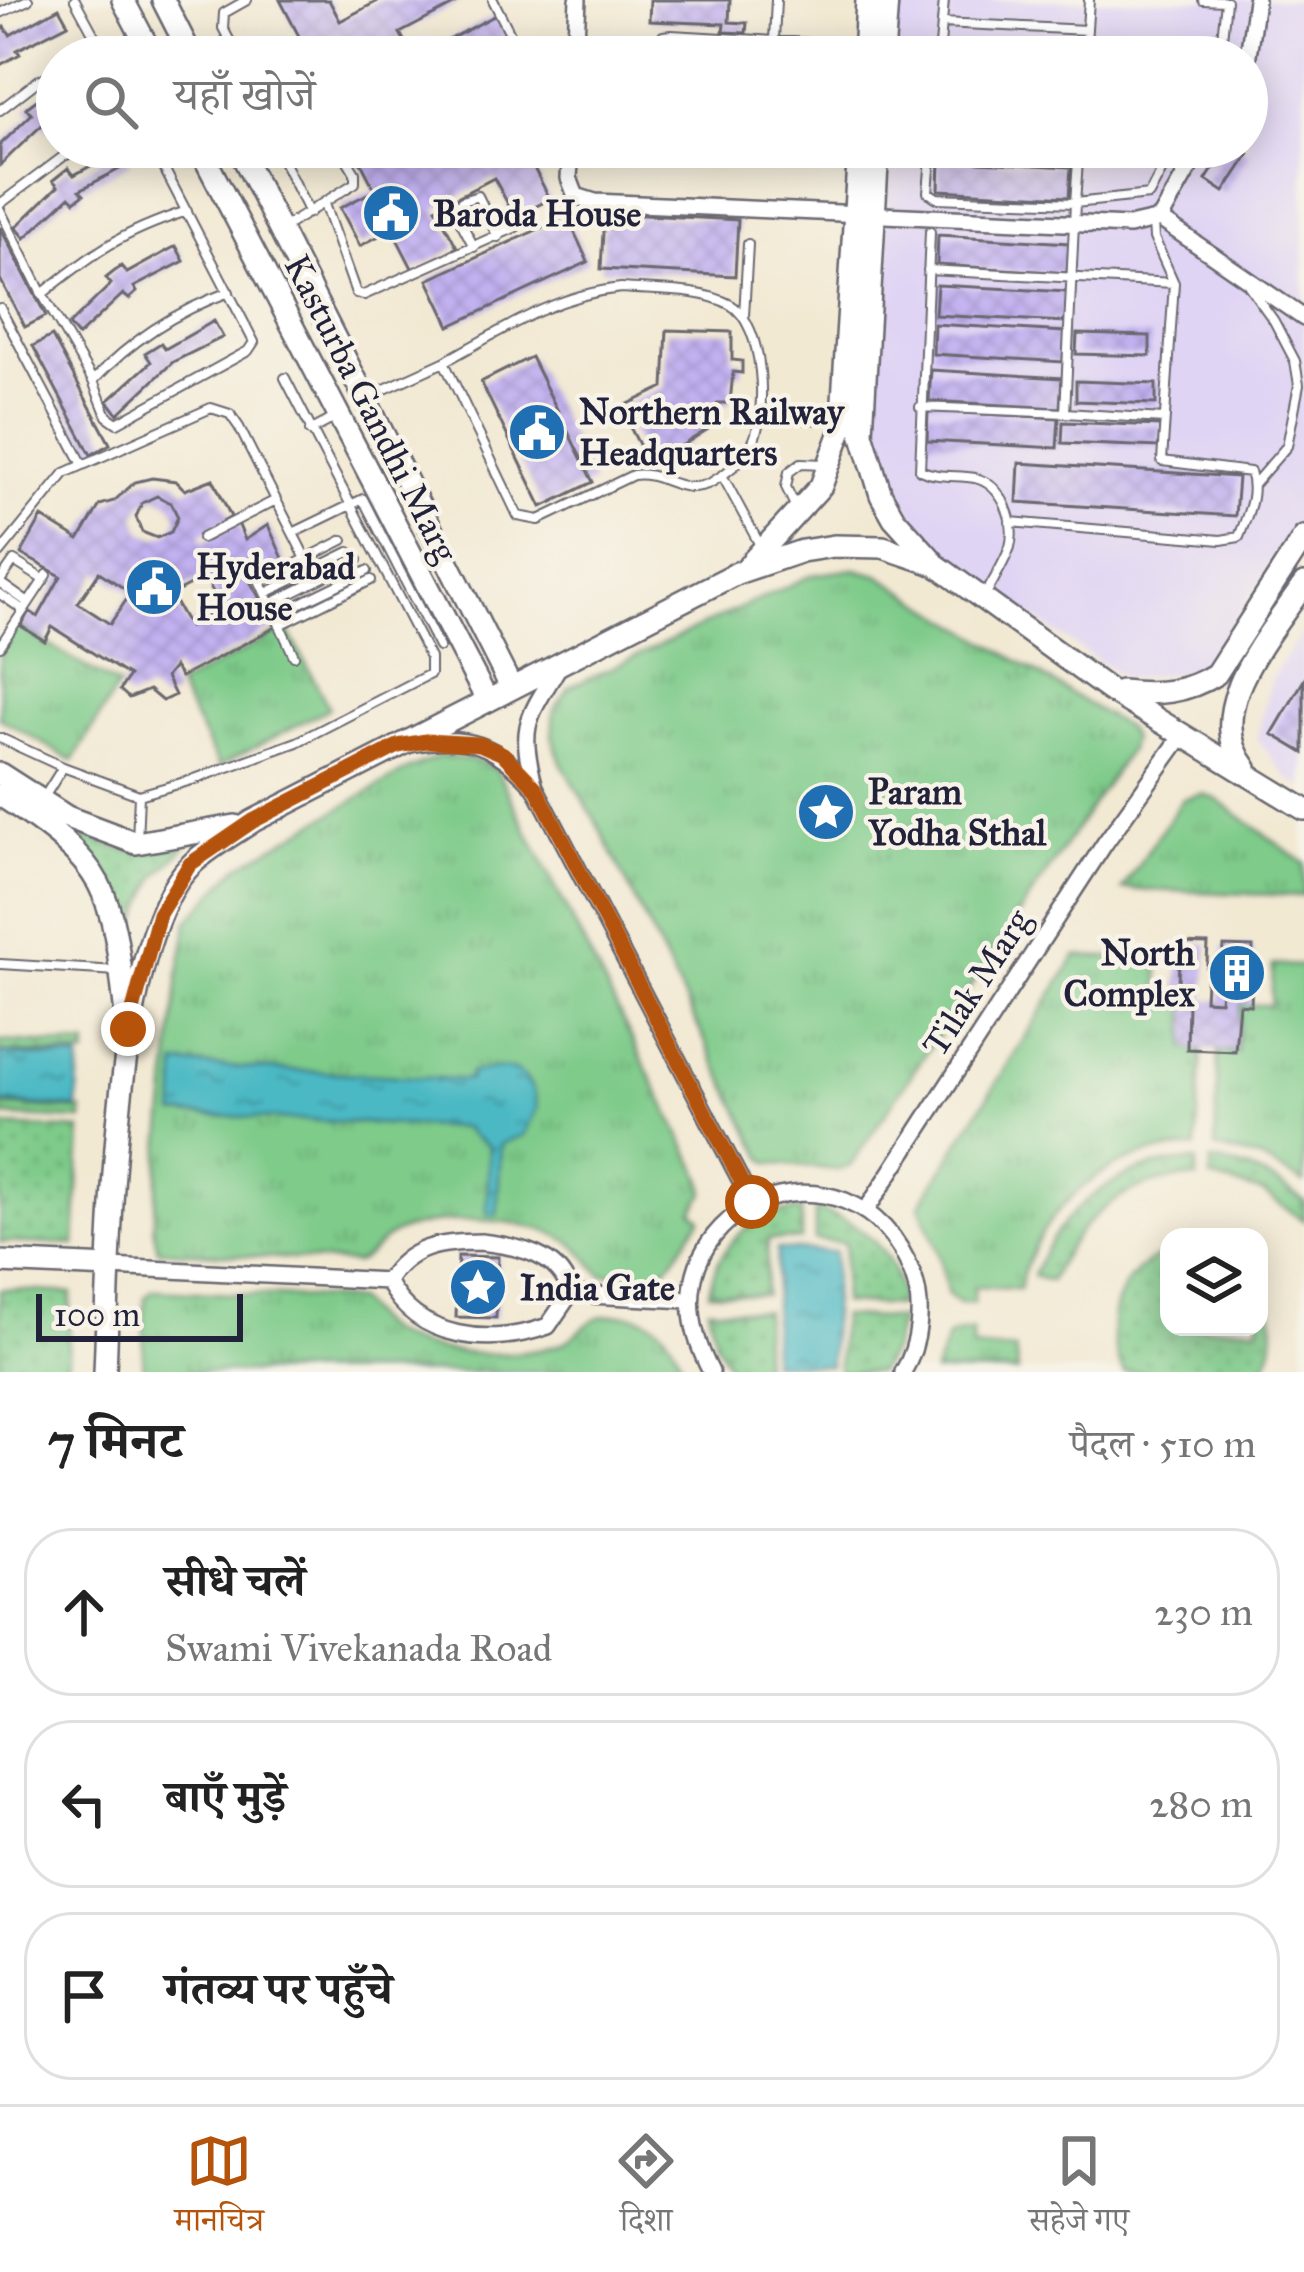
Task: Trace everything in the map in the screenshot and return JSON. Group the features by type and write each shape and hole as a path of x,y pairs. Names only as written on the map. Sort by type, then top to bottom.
{"main road":[{"path":"123,0 142,36"},
{"path":"163,0 181,36"},
{"path":"867,0 870,36"},
{"path":"876,36 887,0"},
{"name":"Kasturba Gandhi Marg","path":"211,168 487,700"},
{"name":"Kasturba Gandhi Marg","path":"248,168 511,688"},
{"path":"861,168 865,213"},
{"path":"737,573 764,552 799,512 849,428 865,213 874,168"},
{"path":"849,428 894,518 936,565 1109,690 1304,809"},
{"path":"1109,690 1151,694 1194,688 1216,674 1304,537"},
{"path":"105,1372 128,1029 159,914 190,864 253,821 737,573 802,550 834,546 883,548 936,565"},
{"path":"1256,781 1236,756 1229,730 1236,687 1304,584"},
{"path":"0,774 42,800 95,873 118,935 128,1029"},
{"path":"0,795 59,822 136,843 253,821"},
{"path":"0,1262 110,1267"}],"street":[{"path":"576,36 578,0"},
{"path":"1251,36 1256,0"},
{"path":"570,168 576,196 596,202 1074,223 1156,221 1304,318"},
{"path":"1156,221 1188,168"},
{"path":"561,662 533,706 525,731 525,752 536,788 752,1202"},
{"name":"Tilak Marg","path":"867,1209 1105,843 1184,733"},
{"path":"398,746 426,741 480,744 503,754 536,788"},
{"path":"711,1372 701,1354 688,1300 703,1250 752,1202 808,1195 835,1197 867,1209 899,1246 917,1286 920,1314 903,1372"},
{"path":"387,1281 409,1255 423,1249 481,1242 535,1253 560,1270 570,1294"},
{"path":"110,1267 387,1281"},
{"path":"387,1281 397,1301 422,1322 470,1336 509,1336 548,1326 570,1294"},
{"path":"570,1294 688,1300"}],"lane":[{"path":"0,13 28,0"},
{"path":"75,0 95,36"},
{"path":"227,36 224,13 247,0"},
{"path":"493,0 511,36"},
{"path":"774,36 776,0"},
{"path":"941,36 944,0"},
{"path":"1087,36 1089,0"},
{"path":"1203,0 1226,1 1222,36"},
{"path":"942,23 1087,30"},
{"path":"663,36 700,36"},
{"path":"0,110 36,82"},
{"path":"49,168 0,207 107,416 117,422 248,351 254,342 164,168"},
{"path":"286,168 309,213"},
{"path":"278,231 355,183 352,168"},
{"path":"930,168 928,193 937,198 1076,203 1149,195 1163,168"},
{"path":"1065,413 1078,168"},
{"path":"474,247 454,209 462,201 478,196 498,236"},
{"path":"324,204 342,261 356,293 364,296 516,227"},
{"path":"42,295 103,246 133,229 187,211"},
{"path":"1156,221 1154,238 1174,283 1162,460 1240,469 1250,472 1254,484"},
{"path":"930,232 920,470 980,479 995,487 1010,523 1011,544 984,599"},
{"path":"744,316 748,244"},
{"path":"928,270 1174,283"},
{"path":"1010,523 1221,540 1239,537 1254,484 1287,446 1299,385 1295,361 1244,280"},
{"path":"364,399 584,292 621,288 687,294 728,303 744,316 758,346 754,441 745,456 709,484 687,489 646,473 633,475 539,520 527,520 518,516 444,362"},
{"path":"93,381 157,327 229,292"},
{"path":"0,308 83,465"},
{"path":"0,738 139,794 296,742 430,674 430,658 285,378"},
{"path":"920,407 1165,419"},
{"path":"0,553 52,485 83,465 211,408 222,410 239,427 306,559"},
{"path":"310,431 339,416"},
{"path":"758,418 849,428"},
{"path":"799,512 786,487 789,472 801,464 831,464"},
{"path":"722,475 764,552"},
{"path":"293,532 363,499 440,647"},
{"path":"202,538 276,500"},
{"path":"294,656 260,582 343,540"},
{"path":"266,593 349,552"},
{"path":"270,604 358,560"},
{"path":"0,646 45,578 14,561 0,582 24,606"},
{"path":"278,620 369,576"},
{"path":"0,594 24,606"},
{"path":"42,800 63,767"},
{"path":"136,843 139,794"},
{"path":"0,964 121,971"}],"shaded area":[{"path":"898,0 1304,0 1304,512 1203,671 1125,679 928,547 873,433 888,168 1268,168 1268,36 895,36"},
{"path":"1304,629 1304,787 1288,779 1257,739 1270,681"}],"green space":[{"path":"855,569 878,575 1125,727 1132,738 1129,750 850,1166 839,1170 770,1163 763,1158 552,736 554,710 570,687 812,575"},
{"path":"17,626 118,686 73,761 0,718 0,655"},
{"path":"287,628 329,708 219,766 177,686"},
{"path":"440,756 479,761 496,769 703,1180 705,1193 693,1211 701,1219 664,1269 642,1276 601,1274 579,1249 559,1236 490,1221 442,1222 400,1231 355,1263 158,1250 153,1227 188,921 238,867"},
{"path":"1203,794 1304,863 1304,896 1122,889 1183,799"},
{"path":"81,833 122,850 151,852 189,843 156,877 136,924 126,927 109,877"},
{"path":"1076,956 1159,959 1158,1001 1187,1002 1186,1049 1202,1050 1196,1148 1135,1158 1107,1170 1061,1207 1029,1259 1019,1289 974,1287 974,1303 959,1303 948,1295 920,1205"},
{"path":"1273,965 1304,966 1304,1183 1260,1159 1215,1148 1218,1052 1237,1052 1240,1005 1271,1005"},
{"path":"0,1041 87,1046 86,1056 0,1052"},
{"path":"0,1105 82,1110 82,1120 0,1116"},
{"path":"0,1126 81,1130 75,1245 0,1242"},
{"path":"1197,1161 1197,1178 1148,1185 1107,1206 1075,1239 1050,1281 1033,1276 1060,1229 1097,1193 1143,1170"},
{"path":"1211,1161 1249,1170 1283,1187 1304,1201 1304,1221 1262,1192 1211,1178"},
{"path":"801,1210 801,1240 768,1239 765,1295 709,1292 720,1259 740,1234 767,1217"},
{"path":"815,1210 848,1222 876,1243 894,1271 900,1306 842,1303 845,1243 815,1240"},
{"path":"1160,1256 1160,1336 1268,1336 1268,1301 1274,1327 1262,1372 1124,1372 1116,1354 1113,1318 1125,1285"},
{"path":"0,1289 71,1293 67,1372 0,1372"},
{"path":"153,1290 356,1300 380,1327 397,1337 468,1353 541,1349 565,1342 600,1317 637,1317 664,1332 685,1372 143,1372 145,1297"},
{"path":"708,1308 765,1311 762,1370 792,1372 732,1372 715,1342"},
{"path":"841,1316 900,1319 892,1350 878,1372 838,1372"},
{"path":"972,1331 972,1348 1015,1350 1018,1372 934,1372 949,1335"}],"water":[{"path":"0,1054 80,1059 77,1108 0,1103"},
{"path":"177,1064 469,1080 470,1073 505,1069 523,1075 537,1108 524,1135 501,1144 497,1215 487,1214 489,1147 466,1128 175,1114"},
{"path":"777,1249 835,1252 830,1366 771,1362"}],"building":[{"path":"280,0 329,0 340,21 380,0 463,0 402,36 299,36"},
{"path":"650,0 730,0 729,22 747,23 746,33 723,32 724,24 649,21"},
{"path":"59,8 68,24 36,36 17,50 20,54 0,65 0,31 4,27 10,35"},
{"path":"496,15 507,36 456,36"},
{"path":"36,100 36,131 0,165 0,145 32,114 26,108"},
{"path":"68,168 74,175 87,168 122,168 80,190 84,194 75,201 70,196 25,238 16,227 58,186 53,180"},
{"name":"Baroda House","path":"364,168 534,168 550,199 515,217 494,178 436,208 457,247 413,270 392,229 360,246 340,208 375,190"},
{"path":"940,168 1071,168 1069,197 939,190"},
{"path":"1214,168 1240,168 1224,192 1206,180"},
{"path":"604,213 738,220 735,276 601,269"},
{"path":"567,216 588,262 450,326 428,280"},
{"path":"0,227 46,316 25,327 0,279"},
{"path":"938,235 1069,243 1067,273 937,265"},
{"path":"176,246 184,261 134,287 137,292 129,299 123,294 78,336 69,325 111,284 106,278 121,266 127,273"},
{"path":"937,285 1067,292 1065,322 935,315"},
{"path":"214,321 223,337 173,362 118,414 108,401 151,362 145,353 161,343 165,349"},
{"path":"934,324 1065,332 1063,362 933,354"},
{"name":"Baroda House","path":"667,330 732,332 732,360 742,361 742,373 733,372 730,403 712,409 708,429 683,445 685,453 674,459 670,450 646,458 620,408 664,387"},
{"path":"1077,334 1150,336 1150,356 1076,354"},
{"path":"52,336 110,444 91,455 33,346"},
{"name":"Northern Railway Headquarters","path":"531,357 593,482 542,507 481,382"},
{"path":"931,370 1062,378 1060,408 929,401"},
{"path":"1076,381 1156,384 1156,404 1076,401"},
{"path":"928,411 1059,418 1057,448 927,441"},
{"path":"1063,422 1160,426 1159,447 1062,443"},
{"path":"1019,463 1238,477 1235,516 1017,502"},
{"name":"Hyderabad House","path":"213,479 231,517 199,536 203,543 238,523 245,540 268,525 285,563 250,581 276,627 181,677 174,667 166,677 175,695 162,701 149,690 129,698 120,690 129,676 52,627 45,641 21,626 29,611 38,617 61,576 21,554 42,517 79,540 100,505 114,501 135,482 176,481 185,490","holes":["157,496 171,503 178,517 171,532 157,538 142,532 136,517 142,503","99,572 131,593 110,624 78,603","205,577 222,609 189,627 171,595"]},
{"path":"1304,680 1304,753 1272,734"},
{"name":"North Complex","path":"1180,943 1208,944 1205,1000 1220,1001 1224,946 1253,947 1251,1005 1239,1004 1235,1051 1187,1049 1188,1001 1177,1000"},
{"path":"458,1256 498,1257 496,1318 456,1317"}],"place":[{"name":"Baroda House","path":"391,213"},
{"name":"Northern Railway Headquarters","path":"537,432"},
{"name":"Hyderabad House","path":"154,587"},
{"name":"Param Yodha Sthal","path":"826,812"},
{"name":"North Complex","path":"1237,973"},
{"name":"India Gate","path":"478,1287"}],"route":[{"path":"128,1029 159,914 190,864 253,821 398,746 426,741 480,744 503,754 536,788 752,1202"}]}
